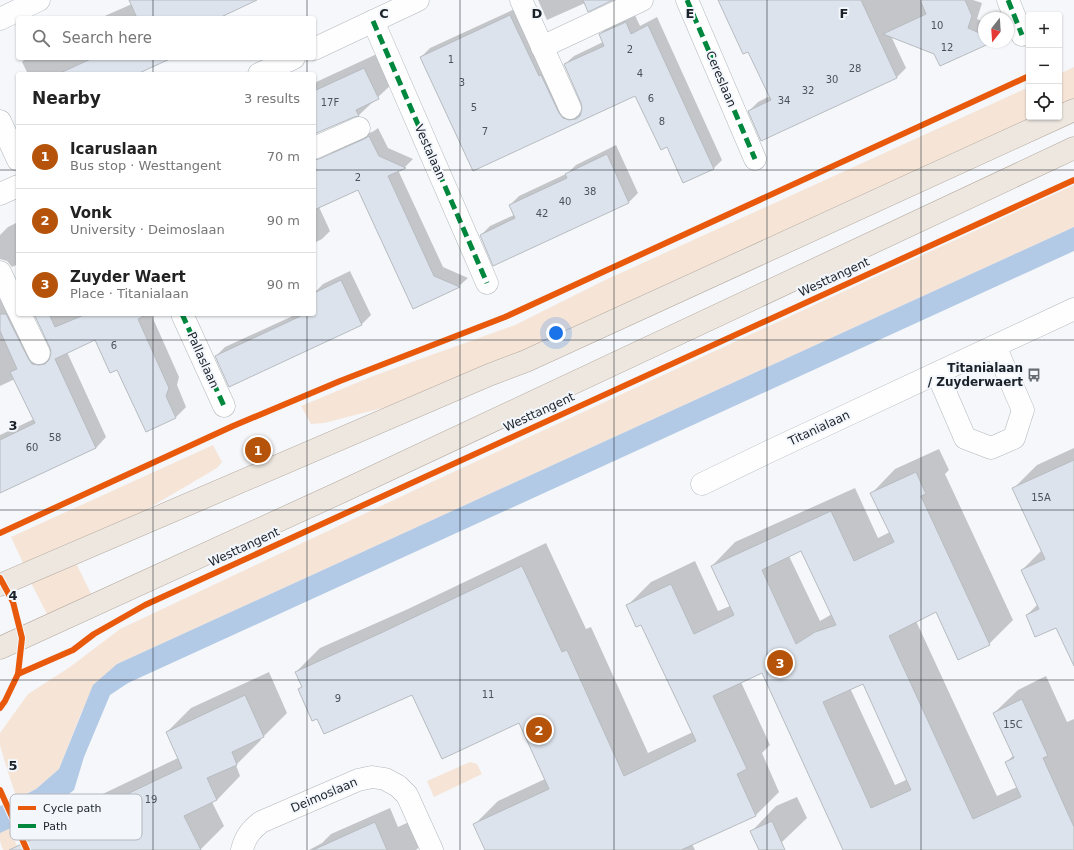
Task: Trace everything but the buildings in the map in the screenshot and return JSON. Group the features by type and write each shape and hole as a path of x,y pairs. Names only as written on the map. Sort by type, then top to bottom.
{"main road":[{"path":"0,585 489,375 526,361 1074,110"},
{"name":"Westtangent","path":"0,648 341,492 1074,148"}],"street":[{"path":"0,19 39,0"},
{"path":"316,48 418,0"},
{"path":"521,0 570,108"},
{"path":"542,47 642,0"},
{"name":"Cereslaan","path":"687,0 755,159"},
{"path":"1008,0 1022,35"},
{"name":"Vestalaan","path":"373,21 488,284"},
{"path":"263,72 290,60"},
{"path":"0,121 16,156"},
{"path":"316,147 359,128"},
{"path":"0,194 16,187"},
{"path":"8,280 16,304"},
{"name":"Titanialaan","path":"702,484 994,346 1074,310"},
{"path":"21,316 39,353"},
{"name":"Pallaslaan","path":"183,316 224,406"},
{"path":"937,373 965,438 991,448 1014,438 1023,410 994,346"},
{"name":"Deimoslaan","path":"242,850 244,841 251,830 261,822 358,780 372,777 385,779 392,782 407,795 432,850"}],"shaded area":[{"path":"1074,67 1074,104 1062,110 1062,84 1062,73"},
{"path":"1026,88 1026,120 1039,120 422,398 324,423 311,424 301,406 373,376 515,325 601,282"},
{"path":"1074,185 1074,227 117,664 82,711 59,769 36,789 26,794 15,794 0,745 0,733 28,694 70,667 120,629 436,480"},
{"path":"213,445 222,462 217,468 127,521 24,565 11,537"},
{"path":"75,561 93,598 48,616 30,581"},
{"path":"470,762 477,764 482,774 434,797 427,781"},
{"path":"0,810 10,831 10,840 14,840 19,850 3,850 0,841"}],"water":[{"path":"1074,227 1074,251 128,683 110,695 84,757 74,790 69,794 26,794 36,789 59,769 93,685 117,664"},
{"path":"10,802 10,828 0,833 0,806"}],"marked path":[{"path":"687,0 755,159"},
{"path":"1008,0 1022,35"},
{"path":"373,21 487,283"},
{"path":"183,316 224,406"}],"cycle path":[{"path":"0,533 233,426 340,381 505,317 1026,77"},
{"path":"18,674 73,650 94,634 145,605 1074,180"},
{"path":"0,578 13,602 22,638 18,674 0,708"},
{"path":"0,790 10,812"},
{"path":"22,840 27,850"}],"place":[{"name":"Titanialaan / Zuyderwaert","path":"1034,375"},
{"name":"Icaruslaan","path":"258,450"},
{"name":"Zuyder Waert","path":"780,663"},
{"name":"Vonk","path":"539,730"}]}
